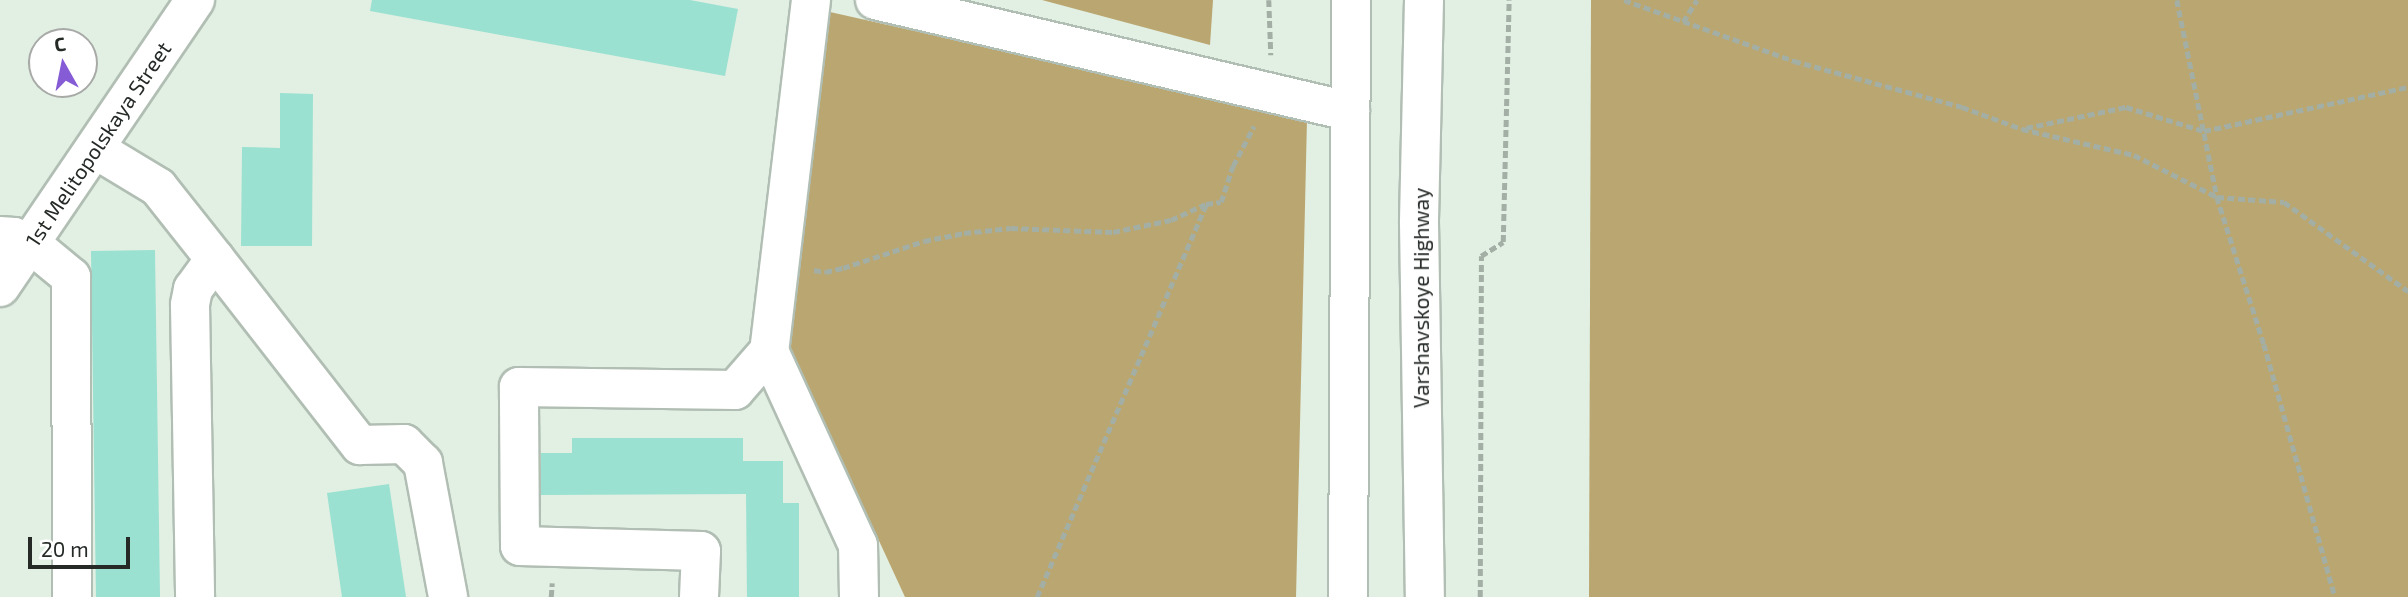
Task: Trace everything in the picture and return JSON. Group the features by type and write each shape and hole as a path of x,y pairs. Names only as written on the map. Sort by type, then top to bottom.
{"main road":[{"name":"1st Melitopolskaya Street","path":"0,287 15,240 95,149 195,0"},
{"path":"811,0 769,351 859,545 859,597"},
{"path":"875,0 1084,51 1272,91 1350,111"},
{"path":"1348,597 1351,0"},
{"name":"Varshavskoye Highway","path":"1424,0 1419,223 1425,597"},
{"path":"95,149 158,187 360,445 404,443 423,463 448,597"},
{"path":"15,240 71,277 72,597"},
{"path":"195,597 190,305 193,289 215,259"},
{"path":"699,597 701,551 520,546 519,387 735,390 769,351"}],"path":[{"path":"806,269 825,272 844,268 924,241 964,233 1011,228 1113,232 1171,220 1206,204 1221,202 1233,166 1272,91 1269,0"},
{"path":"1480,597 1481,256 1503,242 1509,0"},
{"path":"1623,0 1794,61 1962,107 2022,129 2134,155 2217,197 2284,202 2408,291"},
{"path":"1683,22 1697,0"},
{"path":"2177,0 2217,197 2264,344 2335,597"},
{"path":"2022,129 2126,107 2204,131 2408,87"},
{"path":"1037,597 1206,204"}],"shaded area":[{"path":"1042,0 1213,0 1210,45"},
{"path":"1591,0 2408,0 2408,597 1589,597"},
{"path":"830,12 1307,119 1296,597 905,597 789,346"}],"building":[{"path":"372,0 690,0 738,9 725,76 370,11"},
{"path":"280,93 313,94 312,246 241,246 242,147 280,148"},
{"path":"155,250 160,597 96,597 91,251"},
{"path":"572,438 743,438 743,461 783,461 783,503 799,503 799,597 747,597 746,494 541,495 541,453 572,453"},
{"path":"389,484 406,597 342,597 327,493"}]}
